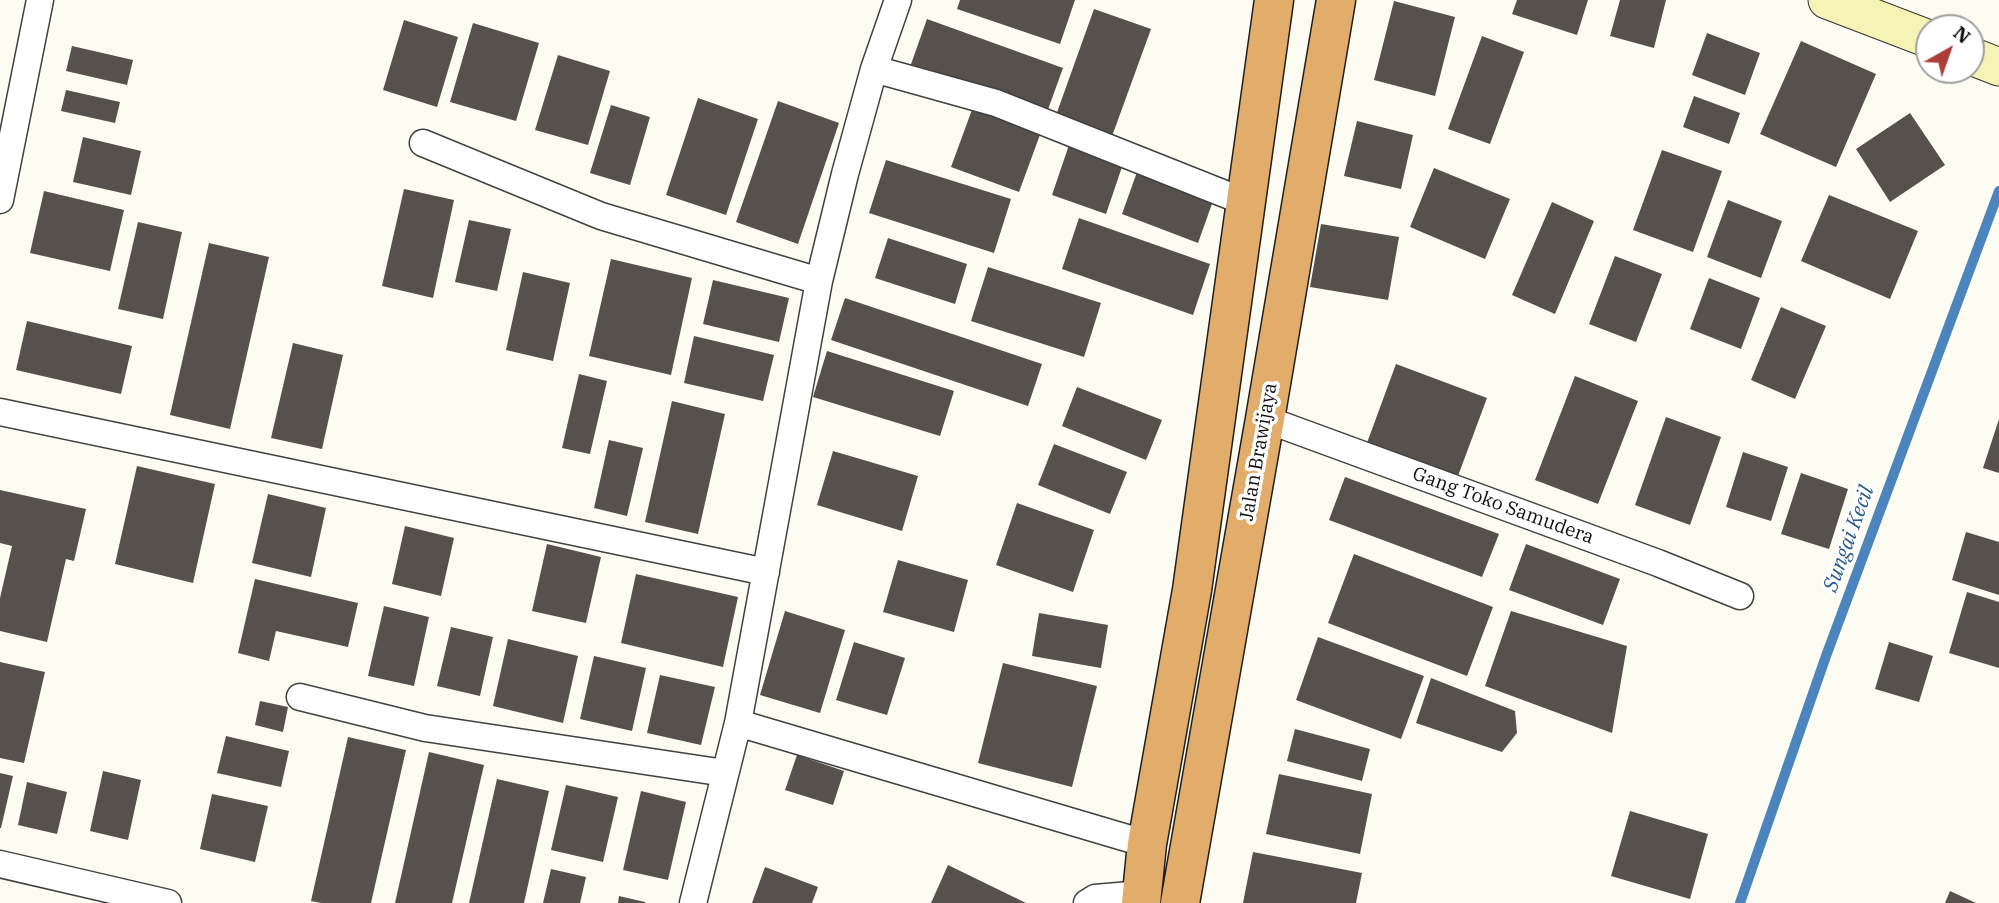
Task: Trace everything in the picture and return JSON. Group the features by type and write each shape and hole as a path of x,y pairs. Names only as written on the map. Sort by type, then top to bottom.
{"highway":[{"path":"1142,898 1147,844 1192,590 1274,0"},
{"name":"Jalan Brawijaya","path":"1180,903 1335,0"}],"street":[{"path":"0,200 40,0"},
{"path":"692,903 738,723 819,281 874,69 898,0"},
{"path":"1841,2 1915,33"},
{"path":"874,69 996,103 1245,202"},
{"path":"423,143 601,216 819,281"},
{"path":"0,412 766,572"},
{"name":"Gang Toko Samudera","path":"1265,419 1645,558 1740,596"},
{"path":"300,697 425,728 725,774"},
{"path":"738,723 1147,844"},
{"path":"0,864 167,903"},
{"path":"1087,903 1095,898 1142,898"}],"building":[{"path":"960,0 1075,0 1060,44 957,9"},
{"path":"1517,0 1588,0 1577,35 1512,14"},
{"path":"1620,0 1666,0 1654,48 1610,36"},
{"path":"1394,1 1455,17 1435,96 1374,80"},
{"path":"1094,9 1151,29 1111,139 1055,118"},
{"path":"927,19 1063,68 1046,115 910,67"},
{"path":"404,20 458,37 437,107 383,90"},
{"path":"473,23 539,43 516,121 450,102"},
{"path":"1707,33 1760,53 1745,95 1692,75"},
{"path":"1482,36 1524,52 1490,144 1448,129"},
{"path":"1801,41 1876,74 1836,167 1760,134"},
{"path":"72,46 133,60 127,85 66,71"},
{"path":"558,55 610,71 588,145 535,130"},
{"path":"66,90 120,102 115,123 61,111"},
{"path":"1694,96 1740,113 1729,144 1683,127"},
{"path":"698,98 758,119 726,215 666,195"},
{"path":"778,101 839,123 798,244 736,222"},
{"path":"611,105 650,117 630,185 590,173"},
{"path":"973,107 1041,132 1019,192 951,167"},
{"path":"1910,113 1945,165 1890,202 1856,149"},
{"path":"1357,121 1413,135 1401,189 1344,176"},
{"path":"83,137 141,151 131,195 73,182"},
{"path":"1069,145 1123,164 1106,214 1052,195"},
{"path":"1662,150 1722,171 1693,252 1633,230"},
{"path":"886,160 1011,199 994,253 869,213"},
{"path":"1434,168 1510,199 1485,259 1410,227"},
{"path":"1137,172 1213,201 1198,243 1122,214"},
{"path":"404,189 454,200 433,298 382,286"},
{"path":"44,191 124,210 110,271 30,253"},
{"path":"1829,195 1918,231 1890,299 1801,261"},
{"path":"1728,200 1782,221 1761,278 1707,257"},
{"path":"1552,202 1594,221 1555,314 1512,295"},
{"path":"1079,218 1210,264 1193,315 1062,269"},
{"path":"469,220 511,229 497,291 455,282"},
{"path":"138,222 182,232 163,319 118,309"},
{"path":"1321,224 1399,237 1388,300 1310,287"},
{"path":"888,238 967,264 955,304 875,278"},
{"path":"209,243 269,257 230,429 170,415"},
{"path":"1615,256 1662,274 1636,342 1589,324"},
{"path":"611,259 692,278 671,375 589,356"},
{"path":"988,267 1101,303 1084,357 971,321"},
{"path":"523,272 570,283 553,361 506,350"},
{"path":"1709,278 1760,298 1741,349 1690,329"},
{"path":"713,280 789,298 779,342 703,324"},
{"path":"845,298 1042,364 1028,406 831,340"},
{"path":"1781,307 1826,326 1795,399 1751,380"},
{"path":"27,321 132,346 121,394 16,370"},
{"path":"694,336 774,355 763,401 684,383"},
{"path":"293,343 343,355 322,449 271,438"},
{"path":"827,351 954,391 940,436 813,397"},
{"path":"1396,364 1487,398 1455,484 1364,451"},
{"path":"579,374 607,381 590,454 562,448"},
{"path":"1575,376 1638,401 1598,504 1535,480"},
{"path":"1077,387 1162,420 1146,460 1062,426"},
{"path":"672,401 725,414 698,534 645,522"},
{"path":"1666,417 1721,437 1690,525 1635,505"},
{"path":"1999,419 1999,473 1983,468"},
{"path":"609,440 643,448 627,516 594,508"},
{"path":"1054,444 1127,472 1110,514 1038,485"},
{"path":"833,451 918,476 902,531 817,505"},
{"path":"1743,452 1788,467 1771,521 1726,507"},
{"path":"137,466 215,484 193,583 115,564"},
{"path":"1801,473 1848,489 1829,549 1781,534"},
{"path":"1345,477 1499,534 1482,577 1329,520"},
{"path":"0,490 86,509 74,561 66,559 47,642 0,631 0,598 12,546 0,543"},
{"path":"268,494 326,508 311,577 252,563"},
{"path":"1017,503 1094,530 1073,592 996,565"},
{"path":"405,526 454,538 441,596 392,584"},
{"path":"1966,532 1999,542 1999,595 1952,580"},
{"path":"547,544 601,557 586,623 532,611"},
{"path":"1526,544 1620,579 1603,625 1509,590"},
{"path":"1354,554 1493,607 1467,676 1328,623"},
{"path":"898,560 968,580 954,632 883,612"},
{"path":"636,574 738,597 723,667 621,643"},
{"path":"255,579 358,603 348,647 276,631 269,661 238,653"},
{"path":"1967,592 1999,602 1999,668 1949,653"},
{"path":"384,606 429,617 414,686 368,676"},
{"path":"785,611 845,630 820,713 760,695"},
{"path":"1511,611 1627,646 1612,733 1485,686"},
{"path":"1039,613 1108,625 1101,668 1032,656"},
{"path":"451,627 493,637 480,696 437,686"},
{"path":"1318,637 1424,676 1401,739 1296,700"},
{"path":"508,639 578,656 563,723 493,706"},
{"path":"854,642 905,658 887,715 836,700"},
{"path":"1889,642 1933,656 1919,702 1875,689"},
{"path":"594,656 646,668 632,731 580,719"},
{"path":"0,662 45,672 24,763 0,758"},
{"path":"1003,663 1097,686 1072,787 978,763"},
{"path":"660,675 715,687 701,745 647,733"},
{"path":"1431,678 1515,711 1517,733 1502,752 1416,723"},
{"path":"260,701 288,707 283,732 255,725"},
{"path":"1295,729 1370,749 1362,781 1287,761"},
{"path":"226,736 289,751 281,787 217,773"},
{"path":"348,737 406,750 371,903 321,903 311,901"},
{"path":"429,752 484,765 452,903 395,903"},
{"path":"797,755 844,771 833,805 785,790"},
{"path":"103,771 141,780 128,840 90,831"},
{"path":"0,773 13,776 1,828 0,828"},
{"path":"1279,774 1372,794 1360,854 1266,834"},
{"path":"497,779 549,791 524,903 469,903"},
{"path":"27,782 67,792 57,834 18,825"},
{"path":"566,785 618,797 603,862 551,850"},
{"path":"641,791 686,802 668,880 623,870"},
{"path":"212,794 268,806 255,862 200,849"},
{"path":"1630,811 1708,834 1690,899 1611,876"},
{"path":"1253,852 1362,873 1356,903 1243,903"},
{"path":"948,865 1026,903 931,903"},
{"path":"765,867 818,887 812,903 752,903"},
{"path":"551,869 586,877 580,903 543,903"},
{"path":"1950,891 1976,903 1945,903"},
{"path":"619,896 645,902 645,903 618,903"}],"waterway":[{"name":"Sungai Kecil","path":"1740,903 1826,656 1999,191"}]}
